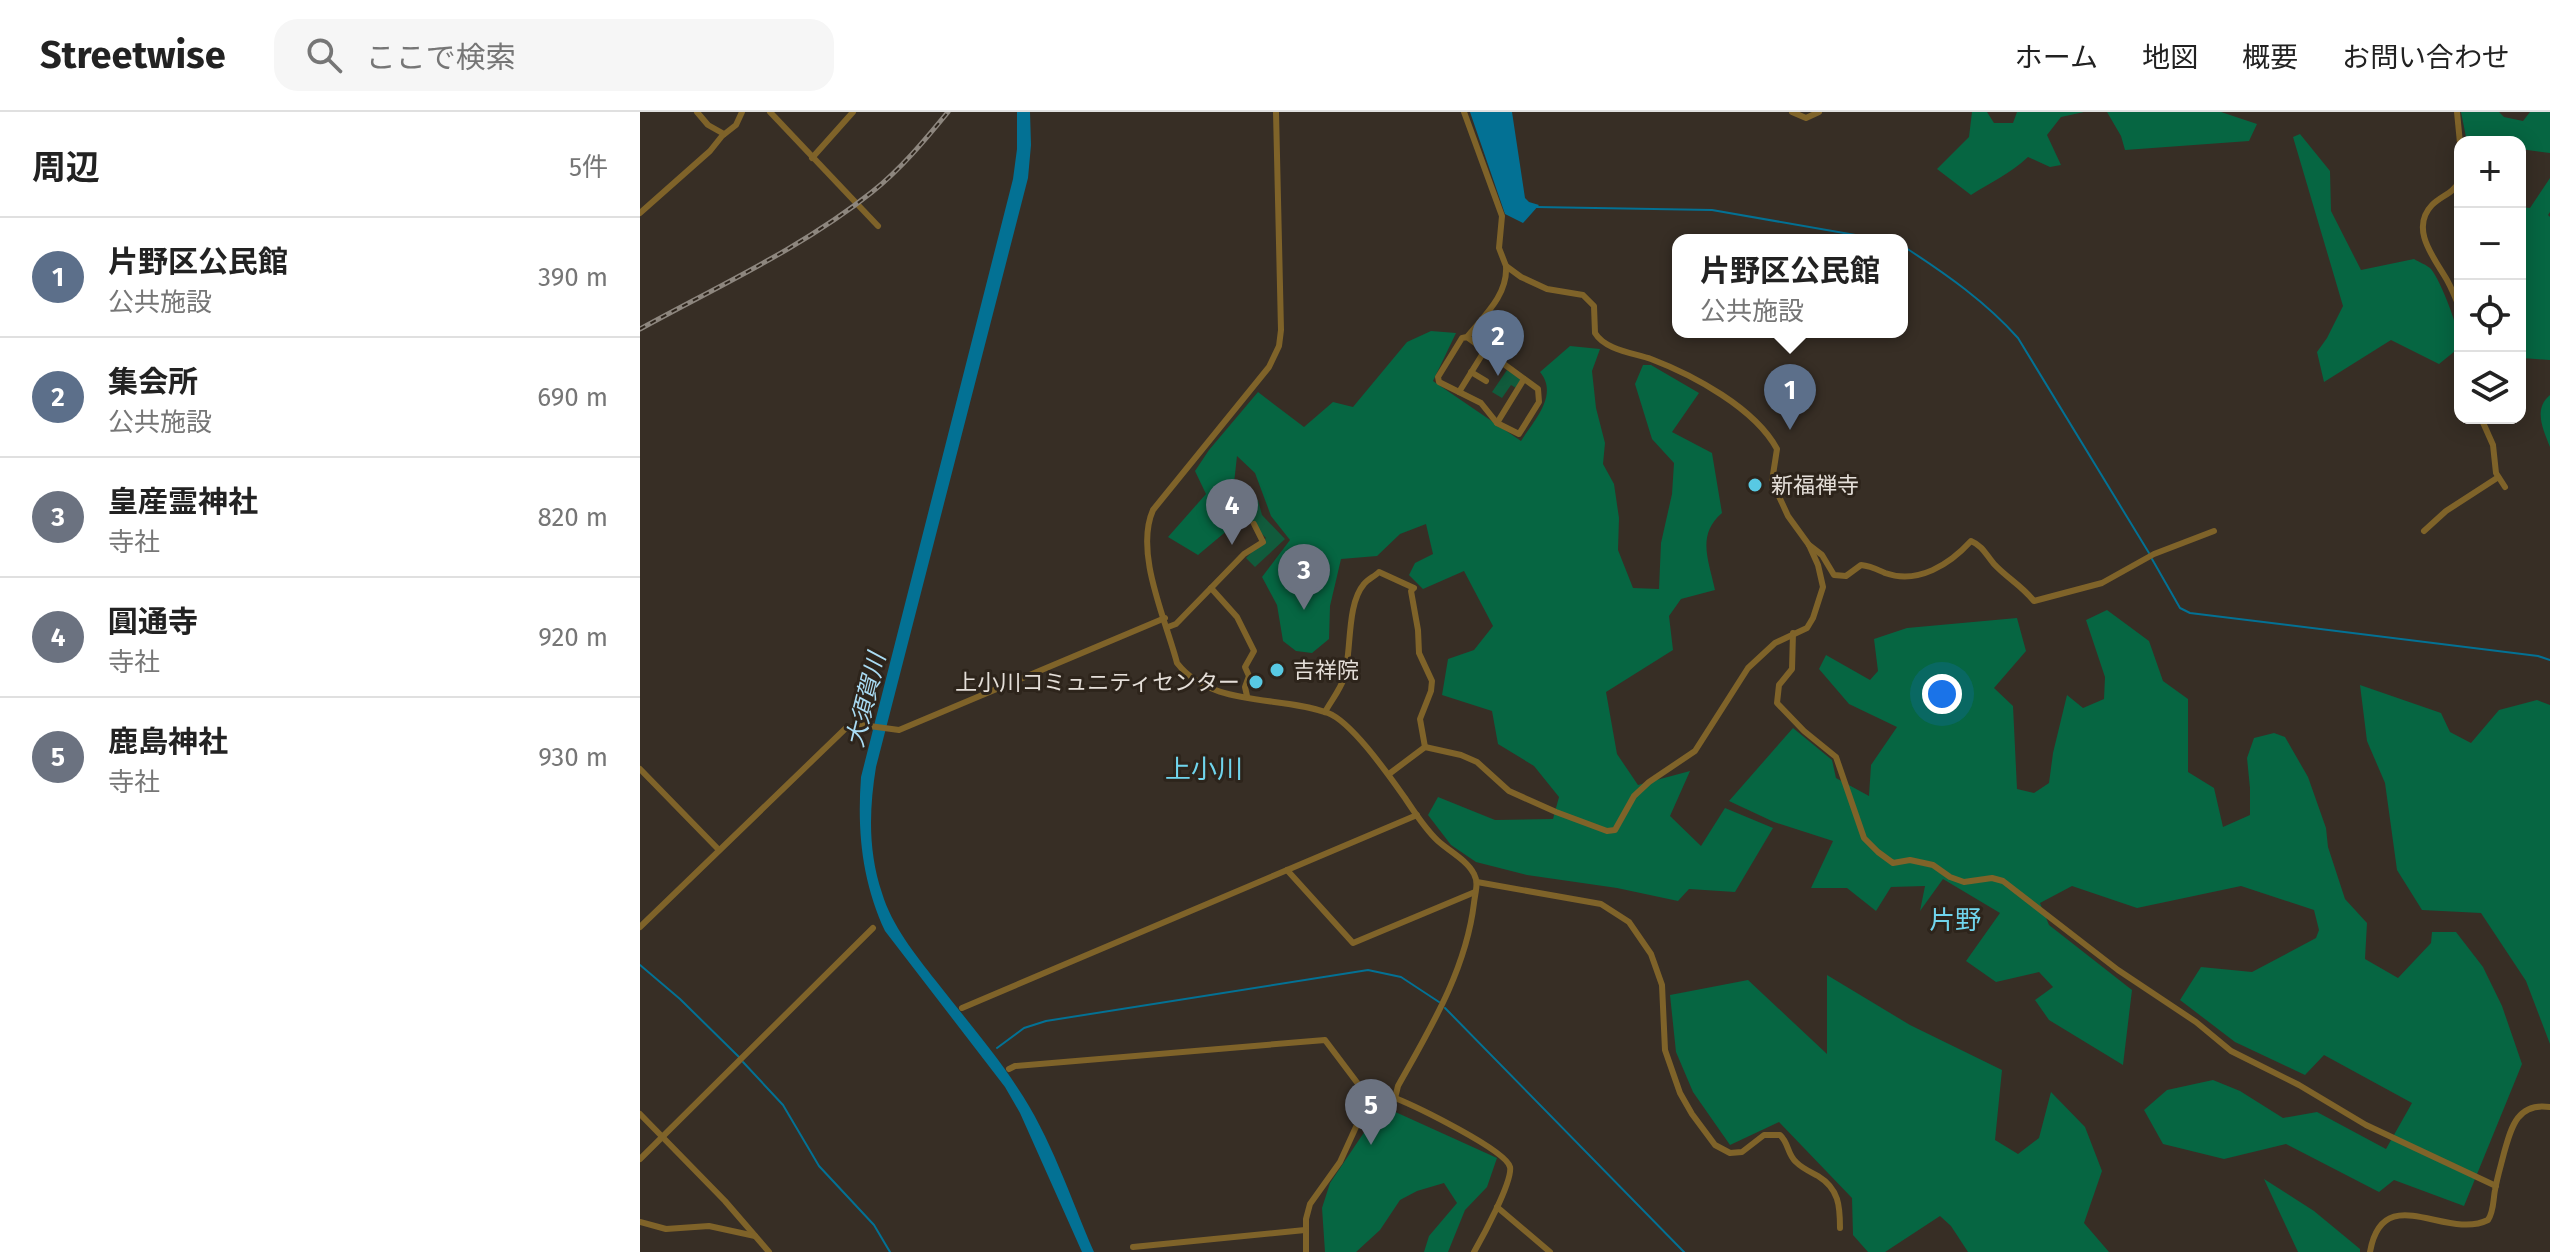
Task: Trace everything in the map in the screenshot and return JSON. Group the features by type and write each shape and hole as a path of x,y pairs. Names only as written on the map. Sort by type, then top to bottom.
{"street":[{"path":"697,112 708,125 724,134"},
{"path":"640,213 710,151 736,125 742,112"},
{"path":"770,112 878,226"},
{"path":"812,158 853,112"},
{"path":"1276,112 1279,346 1269,367 1160,499 1151,515 1148,534 1151,574 1177,663 1186,672 1211,690 1223,694 1247,696 1337,717 1389,774 1438,841 1471,869 1477,882 1468,939 1441,1009 1398,1086 1395,1098"},
{"path":"1464,112 1502,216 1499,248 1506,266 1504,284 1498,298 1467,337 1462,338 1438,377 1439,382 1481,403 1497,423 1519,434 1539,402 1538,389 1467,337"},
{"path":"1792,112 1806,118 1819,112"},
{"path":"2457,112 2459,136"},
{"path":"2454,189 2430,208 2423,235 2454,295"},
{"path":"1389,774 1425,747 1461,755 1477,762 1509,791 1607,831 1615,830 1641,789 1695,751 1748,668 1775,643 1807,628 1823,587 1809,545 1788,516 1772,481 1777,449 1752,417 1683,373 1605,344 1595,333 1594,306 1583,295 1547,289 1506,266"},
{"path":"1459,392 1485,350"},
{"path":"1471,372 1486,381"},
{"path":"1497,423 1524,379"},
{"path":"2484,424 2493,445 2497,478 2505,487"},
{"path":"2424,531 2446,511 2497,478"},
{"path":"1168,627 1176,624 1244,554 1263,542 1254,524"},
{"path":"1809,545 1822,555 1834,575 1846,576 1861,565 1903,576 1918,575 1948,562 1971,541 1980,544 1995,565 2020,584 2034,601 2102,583 2154,554 2214,531"},
{"path":"1325,712 1343,681 1350,649 1349,627 1363,584 1379,572 1414,588 1411,591 1419,653 1432,681 1420,719 1425,747"},
{"path":"1211,588 1237,617 1254,651 1245,667 1249,676 1245,687 1247,696"},
{"path":"640,927 839,733 851,726 899,730 1165,618"},
{"path":"1793,633 1792,669 1779,685 1777,703 1804,731 1836,757 1864,838 1878,852 1893,863 1910,860 1933,865 1960,881 1992,878 2003,881 2035,903 2066,932 2196,1022 2231,1051 2299,1085 2366,1125 2496,1186"},
{"path":"640,769 719,850"},
{"path":"962,1008 1417,815"},
{"path":"1287,870 1353,943 1475,892"},
{"path":"1477,882 1601,904 1629,922 1651,954 1662,985 1665,1050 1680,1093 1692,1114 1715,1145 1730,1153 1742,1152 1764,1135 1780,1135 1793,1159 1822,1178 1834,1191 1840,1202 1840,1228"},
{"path":"640,1159 873,928"},
{"path":"1009,1069 1015,1066 1325,1040 1374,1105"},
{"path":"1306,1252 1305,1230 1310,1204 1340,1162 1359,1119 1374,1105 1395,1098 1505,1158 1510,1171 1497,1207 1474,1252"},
{"path":"2370,1252 2379,1226 2399,1215 2459,1224 2484,1222 2492,1212 2496,1186 2516,1117 2531,1107 2550,1107"},
{"path":"640,1114 725,1201 769,1252"},
{"path":"1497,1207 1550,1252"},
{"path":"640,1222 666,1229 709,1226 755,1236"},
{"path":"1133,1247 1305,1230"}],"green space":[{"path":"1972,112 1987,112 1994,123 2013,123 2017,112 2084,112 2061,117 2047,135 2061,165 2050,167 2028,157 1971,195 1937,169 1969,137"},
{"path":"2107,112 2221,112 2257,124 2249,141 2125,150"},
{"path":"2461,112 2499,112 2504,117 2523,121 2530,112 2550,112 2550,153 2526,150 2526,136 2466,136"},
{"path":"2300,134 2330,171 2331,211 2361,270 2414,259 2435,275 2454,322 2454,352 2439,364 2391,340 2324,382 2317,352 2343,306 2293,137"},
{"path":"2550,178 2550,360 2526,358 2526,208 2530,208"},
{"path":"1431,331 1456,333 1433,381 1521,441 1546,398 1545,381 1540,372 1570,346 1600,349 1592,371 1596,408 1605,443 1603,464 1614,484 1619,518 1618,550 1633,588 1659,589 1661,543 1672,494 1674,463 1652,439 1635,384 1643,365 1651,365 1699,393 1672,432 1712,453 1722,513 1709,530 1706,549 1715,590 1681,599 1669,616 1673,650 1606,692 1617,754 1638,785 1690,771 1670,816 1701,846 1725,808 1773,828 1735,892 1689,889 1678,901 1617,888 1527,875 1476,862 1451,845 1428,815 1438,797 1495,820 1553,819 1559,797 1534,766 1498,744 1492,711 1442,695 1448,659 1474,650 1493,626 1464,571 1423,589 1409,575 1415,563 1433,554 1426,524 1400,534 1377,556 1341,559 1330,606 1329,639 1312,653 1296,651 1283,641 1277,605 1262,577 1290,540 1271,516 1255,473 1237,456 1229,529 1198,555 1168,537 1206,494 1195,471 1258,392 1304,427 1333,402 1353,407 1407,342"},
{"path":"1507,370 1521,379 1516,388 1511,385 1502,398 1492,392"},
{"path":"2550,395 2550,447 2541,413"},
{"path":"1258,500 1262,515 1285,539 1255,567 1246,558 1266,538 1244,516 1241,505"},
{"path":"2107,610 2149,641 2163,681 2188,699 2188,772 2214,788 2223,827 2250,815 2247,758 2254,738 2274,733 2285,737 2308,777 2326,828 2328,847 2345,899 2367,923 2365,959 2398,978 2431,943 2432,932 2456,932 2483,967 2502,1006 2522,1064 2464,1206 2394,1180 2379,1192 2286,1144 2224,1159 2163,1144 2144,1110 2167,1090 2213,1080 2240,1091 2283,1118 2317,1112 2386,1149 2412,1103 2324,1055 2305,1075 2235,1042 2180,1000 2201,967 2252,972 2316,938 2319,930 2314,910 2241,886 2137,908 2072,886 2040,903 2049,925 2132,990 2123,1065 2049,1020 2035,1000 2053,987 2039,972 1996,982 1966,961 2000,913 1943,879 1920,911 1925,886 1891,887 1876,911 1847,888 1811,888 1833,841 1774,822 1729,801 1793,728 1832,760 1836,778 1869,796 1871,765 1897,727 1849,704 1819,669 1826,655 1870,680 1878,671 1874,639 1907,628 2017,618 2026,651 1994,688 2013,706 2017,789 2034,793 2049,783 2067,695 2083,708 2104,699 2105,677 2086,620"},
{"path":"2360,685 2441,713 2450,732 2471,743 2499,710 2537,700 2550,705 2550,1044 2526,981 2481,913 2422,910 2397,870 2385,783 2367,741"},
{"path":"1827,975 1910,1025 2002,1070 1995,1140 2018,1154 2039,1138 2051,1092 2085,1127 2102,1171 2084,1223 2109,1252 1968,1252 1951,1226 1940,1216 1885,1252 1868,1252 1853,1235 1852,1198 1779,1122 1730,1145 1693,1092 1676,1052 1670,995 1748,980 1827,1054"},
{"path":"1391,1110 1497,1158 1487,1187 1465,1210 1448,1252 1424,1252 1429,1236 1457,1203 1444,1183 1400,1200 1380,1230 1356,1252 1325,1252 1322,1208 1330,1183 1369,1125"},
{"path":"2264,1179 2314,1211 2360,1252 2298,1252"}],"water":[{"path":"1017,112 1030,112 1028,178 876,767 871,815 872,846 877,877 898,928 1029,1106 1050,1147 1094,1252 1082,1252 1020,1113 1005,1087 885,931 866,875 861,837 861,777 1013,179"},
{"path":"1470,112 1512,112 1525,198 1539,205 1523,223 1505,214"}],"waterway":[{"path":"1536,207 1712,210 1850,234"},
{"path":"1908,249 1965,289 2018,338 2149,553"},
{"path":"2152,559 2180,608 2190,613 2538,656 2550,660"},
{"path":"640,965 739,1057"},
{"path":"997,1048 1024,1028 1046,1021 1368,970 1401,977 1439,1002"},
{"path":"1445,1008 1684,1252"},
{"path":"743,1062 783,1105 819,1166 874,1225 890,1252"}],"railway":[{"path":"640,329 759,265 845,212 893,174 948,112"}],"place":[{"name":"集会所","path":"1498,376"},
{"name":"片野区公民館","path":"1790,430"},
{"name":"新福禅寺","path":"1755,485"},
{"name":"圓通寺","path":"1232,545"},
{"name":"皇産霊神社","path":"1304,610"},
{"name":"吉祥院","path":"1277,670"},
{"name":"上小川コミュニティセンター","path":"1256,682"},
{"name":"鹿島神社","path":"1371,1145"}],"district":[{"name":"上小川","path":"1204,769"},
{"name":"片野","path":"1955,920"}],"water label":[{"name":"大須賀川","path":"866,700"}]}
